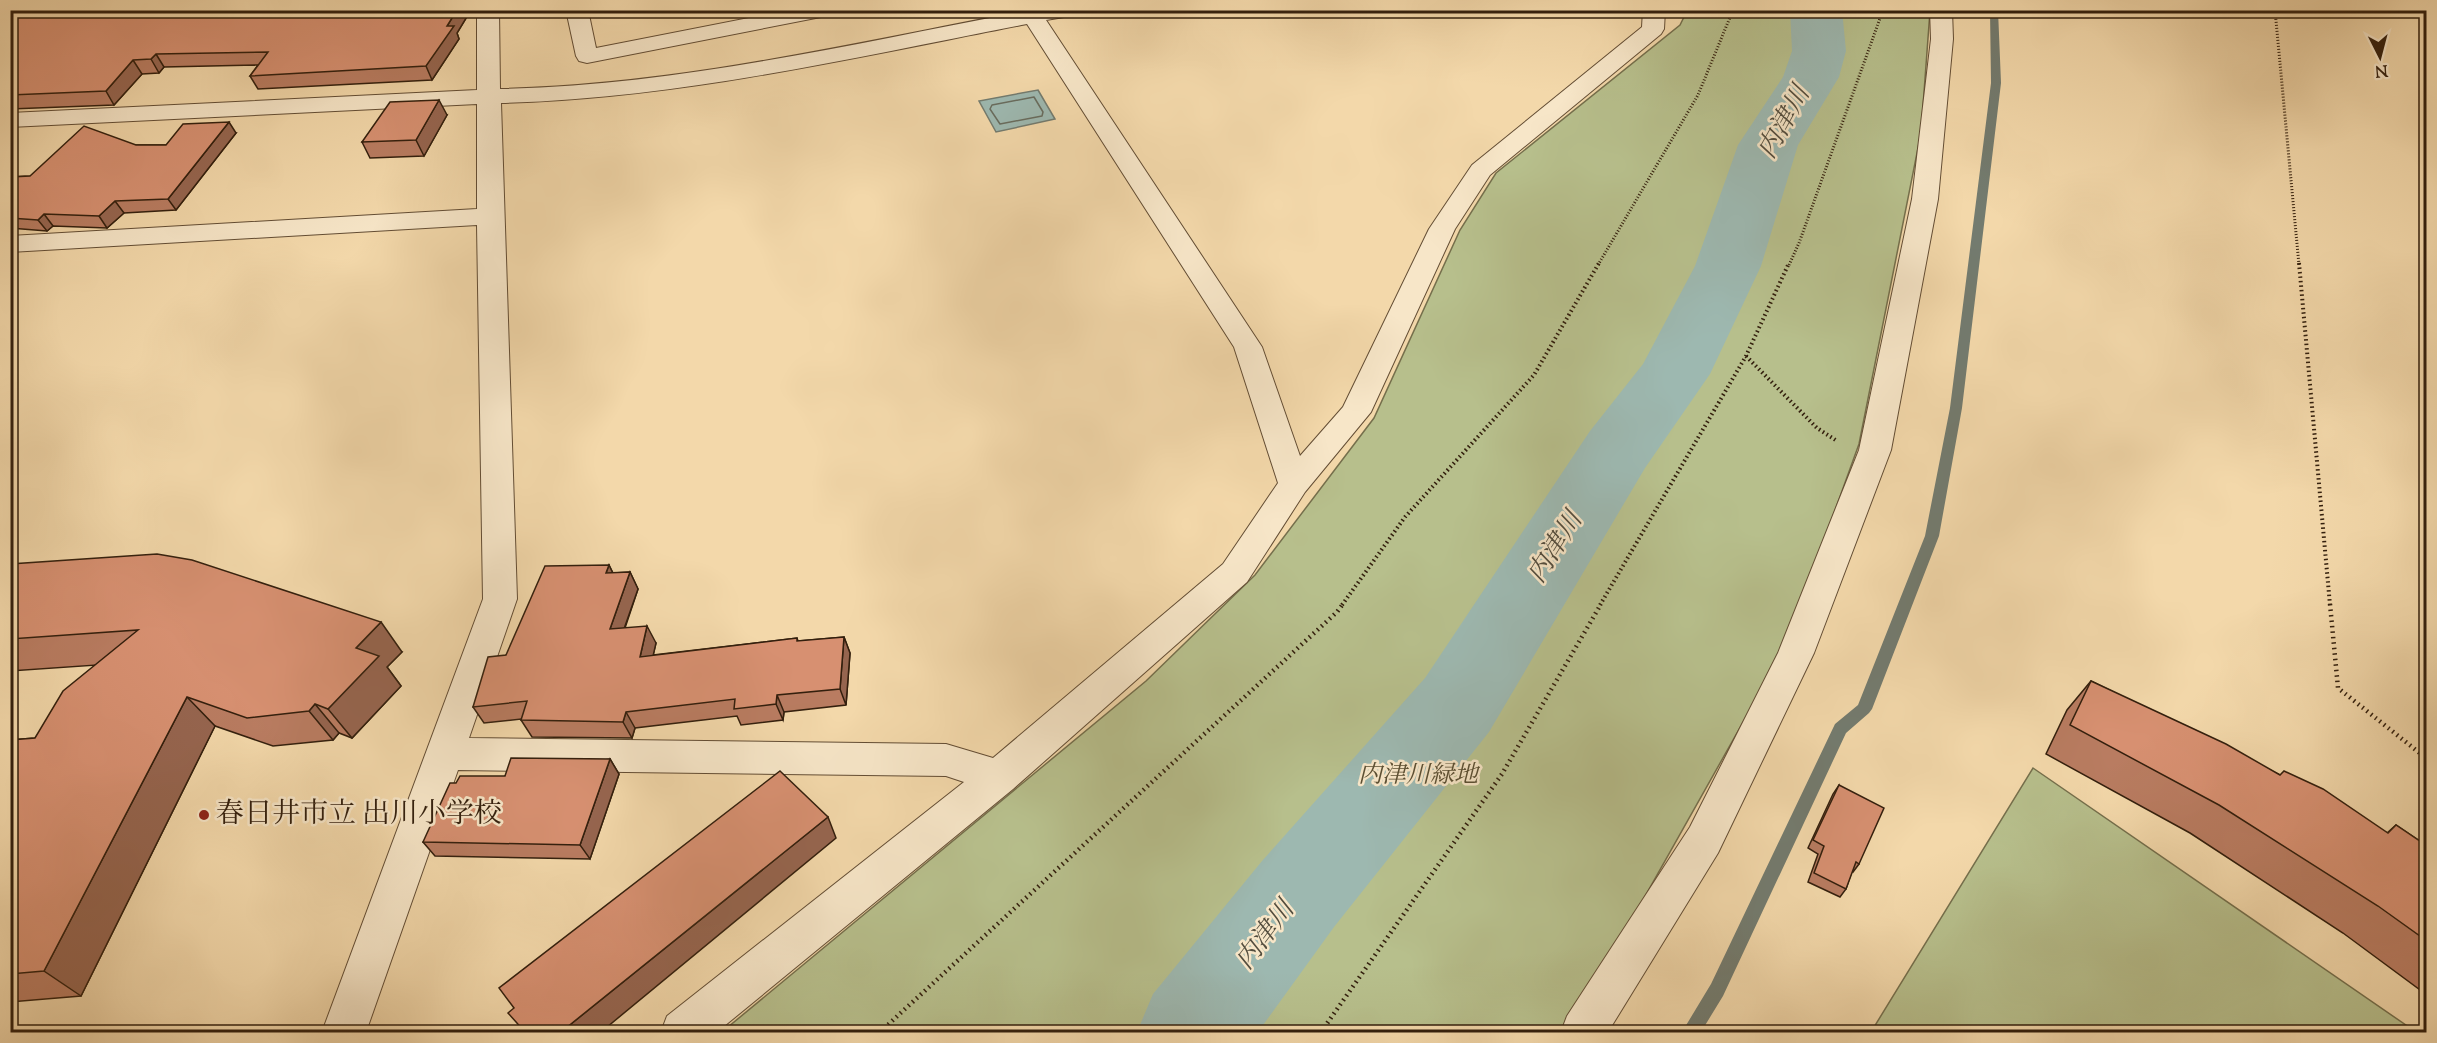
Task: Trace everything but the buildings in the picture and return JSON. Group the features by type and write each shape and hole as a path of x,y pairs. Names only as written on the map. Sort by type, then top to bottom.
{"street":[{"path":"344,1032 500,599 490,216 488,10"},
{"path":"577,10 586,57 756,17 826,10"},
{"path":"10,120 488,96 553,96 627,89 778,67 1030,13 1068,10"},
{"path":"683,1032 999,777 1235,573 1294,484 1356,412 1443,229 1481,170 1653,29 1654,10"},
{"path":"1583,1032 1704,840 1796,653 1875,450 1925,199 1942,39 1941,10"},
{"path":"1030,13 1248,347 1294,484"},
{"path":"756,17 778,67"},
{"path":"10,244 490,216"},
{"path":"444,754 946,760 999,777"}],"path":[{"path":"880,1032 1337,612 1405,518 1534,375 1698,95 1733,10"},
{"path":"1321,1032 1502,774 1746,356 1798,243 1883,10"},
{"path":"2275,10 2338,688 2427,758"},
{"path":"1746,356 1817,428 1836,441"}],"green space":[{"name":"内津川緑地","path":"1687,11 1930,11 1921,133 1859,444 1786,646 1599,978 1564,1032 722,1032 1146,681 1255,575 1374,418 1460,230 1496,173 1680,25"},
{"path":"2033,768 2416,1032 1871,1032"}],"water":[{"path":"1038,90 1055,119 996,132 979,101"}],"waterway":[{"name":"内津川","path":"1192,1032 1298,894 1457,705 1617,450 1674,374 1728,266 1768,145 1811,77 1819,51 1816,10"},
{"path":"1691,1032 1717,990 1840,729 1864,709 1932,536 1956,408 1996,83 1994,10"}],"place":[{"name":"春日井市立 出川小学校","path":"204,815"}]}
